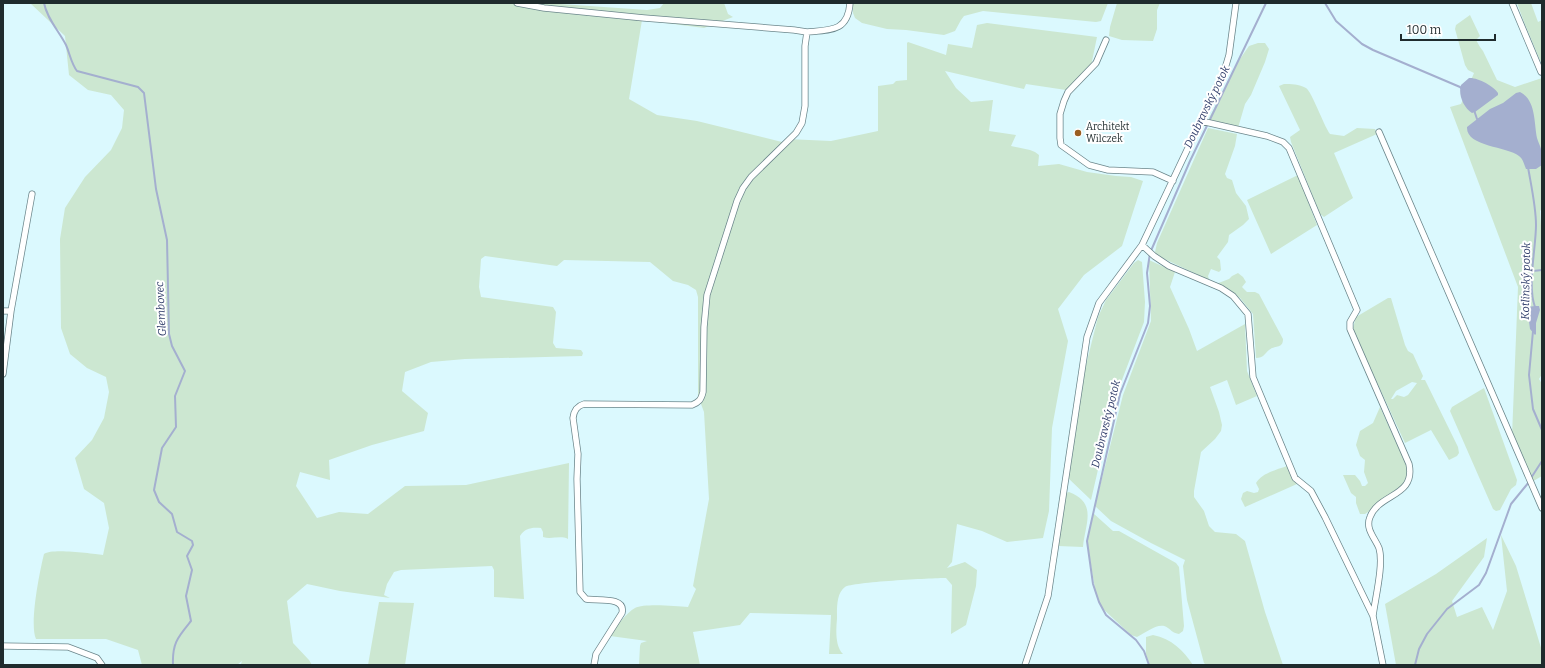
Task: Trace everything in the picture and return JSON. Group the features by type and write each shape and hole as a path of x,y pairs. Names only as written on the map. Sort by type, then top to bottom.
{"street":[{"path":"517,3 544,8 806,32 836,28 847,18 850,3"},
{"path":"1025,665 1048,596 1087,337 1100,303 1142,245 1224,72 1229,55 1236,3"},
{"path":"1512,3 1541,72"},
{"path":"594,665 596,654 622,613 623,608 616,601 586,599 580,592 577,479 578,454 573,418 574,412 576,408 584,404 692,405 702,399 704,392 704,312 707,295 737,201 743,188 751,177 796,133 802,123 805,106 806,32"},
{"path":"1106,40 1096,64 1068,92 1060,114 1061,145 1089,165 1108,170 1153,172 1173,181"},
{"path":"1201,121 1267,136 1283,142 1289,148 1356,310 1350,322 1350,329 1409,464 1410,472 1409,480 1405,487 1374,510 1369,518 1370,532 1379,548 1380,559 1373,616"},
{"path":"1379,132 1542,508"},
{"path":"3,374 11,311 32,194"},
{"path":"1142,245 1168,266 1221,288 1233,296 1248,314 1253,377 1296,478 1311,491 1373,616 1383,665"},
{"path":"3,311 11,311"},
{"path":"3,646 68,646 97,658 102,665"}],"green space":[{"path":"30,3 546,3 647,10 660,8 664,3 724,3 728,14 733,17 704,28 642,20 629,99 657,115 697,121 782,142 787,139 831,141 878,131 878,86 893,84 896,81 907,80 908,42 946,55 948,44 972,48 977,25 987,23 1097,37 1091,66 1069,89 1066,90 1026,84 1024,89 945,71 956,88 971,102 993,100 989,131 1016,135 1011,146 1035,152 1039,155 1038,166 1059,164 1087,172 1131,177 1143,181 1122,246 1084,275 1058,309 1068,341 1052,428 1049,511 1043,538 1007,542 982,531 957,524 952,562 947,568 965,562 977,570 976,586 966,625 951,634 952,585 946,578 862,583 845,587 840,593 837,607 836,633 840,651 843,654 829,654 831,615 750,613 740,625 693,632 700,665 639,665 641,643 647,641 610,636 621,620 628,613 639,606 660,605 688,607 696,589 693,586 709,499 704,412 698,396 698,297 696,290 688,285 673,281 650,262 564,260 557,266 485,256 481,259 479,287 481,297 553,307 556,312 553,343 556,348 581,350 583,353 582,356 465,359 431,362 405,372 402,391 428,413 424,431 372,445 329,460 330,480 300,472 296,486 317,518 339,512 368,514 405,486 466,485 569,463 568,539 562,537 543,537 541,528 526,530 520,536 524,599 494,597 494,570 492,566 401,570 394,572 387,584 384,595 390,598 340,591 307,584 287,601 293,643 312,665 242,665 242,661 237,665 142,665 138,650 106,639 36,639 34,632 34,610 44,554 55,551 64,551 103,555 109,528 104,503 84,489 75,458 92,440 104,418 109,392 106,377 87,368 70,354 61,328 60,239 65,208 85,177 111,150 122,128 124,110 111,95 88,90 69,75 65,36"},
{"path":"853,3 1108,3 1101,21 1096,22 983,11 964,16 955,31 944,35 887,29 862,23 855,18 853,13"},
{"path":"1117,3 1160,3 1157,10 1157,29 1153,41 1122,40 1109,36"},
{"path":"1517,3 1531,3 1538,22 1542,20 1542,65 1524,22"},
{"path":"1470,15 1480,36 1476,40 1497,80 1515,87 1542,78 1542,208 1540,211 1542,241 1542,374 1539,379 1542,384 1542,476 1530,483 1512,436 1518,287 1450,107 1461,104 1474,73 1468,70 1465,65 1455,29 1456,25"},
{"path":"1258,43 1265,43 1269,49 1251,95 1245,104 1238,128 1210,122 1209,118 1240,59 1249,46"},
{"path":"1284,84 1298,85 1306,88 1330,134 1344,136 1357,128 1375,129 1377,134 1334,153 1353,198 1324,217 1320,214 1291,142 1290,137 1300,130 1279,86"},
{"path":"1208,128 1237,134 1235,146 1225,174 1227,178 1232,180 1236,193 1246,206 1249,219 1229,235 1228,242 1217,257 1220,260 1221,270 1219,272 1211,269 1208,276 1209,280 1156,255 1155,252 1157,243"},
{"path":"1298,175 1317,225 1271,254 1247,200"},
{"path":"1138,260 1142,262 1145,302 1144,322 1117,393 1109,400 1107,404 1109,422 1091,500 1067,477 1081,385 1098,317 1106,300 1134,263"},
{"path":"1149,260 1175,272 1170,287 1197,351 1245,324 1247,371 1257,396 1236,405 1227,380 1210,387 1222,425 1221,431 1215,439 1201,452 1194,497 1204,511 1209,526 1215,532 1236,534 1245,541 1265,612 1283,665 1206,665 1204,663 1187,600 1183,566 1185,560 1111,521 1095,506 1123,395 1151,321"},
{"path":"1238,273 1246,282 1242,287 1247,292 1255,292 1259,294 1283,339 1280,346 1267,351 1264,356 1261,357 1256,358 1253,314 1240,298 1226,288 1216,284 1229,279"},
{"path":"1388,298 1391,298 1405,345 1408,351 1413,354 1423,376 1421,380 1425,380 1458,447 1459,453 1457,456 1449,460 1431,430 1405,443 1355,335 1353,328 1356,317","holes":["1412,382 1417,383 1408,395 1404,397 1397,395 1391,399 1396,391"]},
{"path":"1484,388 1517,480 1516,485 1511,489 1500,510 1496,511 1493,509 1450,411 1452,407"},
{"path":"1380,407 1406,464 1408,472 1405,483 1368,512 1365,514 1360,514 1356,503 1356,497 1351,493 1343,475 1355,475 1362,486 1365,486 1368,483 1364,472 1365,460 1360,456 1356,445 1360,431 1373,423"},
{"path":"1287,466 1297,484 1245,507 1241,499 1243,493 1247,491 1254,493 1258,492 1259,489 1256,483 1262,477 1270,472"},
{"path":"1069,492 1084,502 1087,508 1088,515 1083,547 1058,546 1066,493"},
{"path":"1093,513 1113,531 1119,531 1176,563 1179,567 1184,626 1183,631 1179,634 1164,626 1161,626 1152,628 1137,637 1131,635 1101,607 1095,589 1087,541"},
{"path":"1501,535 1516,566 1542,651 1542,665 1396,665 1385,604 1436,574 1487,538 1484,557 1452,601 1457,617 1482,607 1493,630 1507,591"},
{"path":"379,602 414,603 405,665 368,665"},
{"path":"1153,635 1171,642 1193,665 1149,665 1146,654 1146,637"}],"water":[{"path":"1469,78 1485,82 1498,93 1498,95 1472,113 1464,104 1460,92 1461,85"},
{"path":"1520,92 1529,100 1532,106 1537,138 1542,151 1542,165 1536,169 1526,169 1522,159 1519,156 1473,139 1468,134 1467,127 1490,109"},
{"path":"1539,306 1540,310 1536,323 1535,335 1530,329 1527,307"}],"waterway":[{"name":"Glembovec","path":"44,3 50,20 66,45 77,71 138,87 144,93 156,189 167,240 169,334 172,346 185,371 175,396 176,427 162,448 154,490 159,502 172,514 177,532 192,541 193,545 187,556 192,570 186,596 191,621 177,641 174,651 173,665"},
{"name":"Doubravský potok","path":"1149,665 1144,651 1136,640 1106,615 1099,602 1093,584 1087,541 1120,394 1148,323 1150,306 1147,273 1150,253 1190,161 1266,3"},
{"name":"Kotlinský potok","path":"1325,3 1336,21 1362,44 1462,89"},
{"name":"Kotlinský potok","path":"1474,110 1477,119 1479,120"},
{"name":"Kotlinský potok","path":"1528,167 1536,218 1532,278 1535,307"},
{"path":"1533,271 1542,270"},
{"name":"Kotlinský potok","path":"1533,331 1529,375 1533,409 1542,430"},
{"path":"1531,478 1542,461"},
{"path":"1415,665 1419,649 1427,634 1447,609 1479,585 1486,573 1511,504 1529,482"}],"place":[{"name":"Architekt Wilczek","path":"1078,133"}]}
